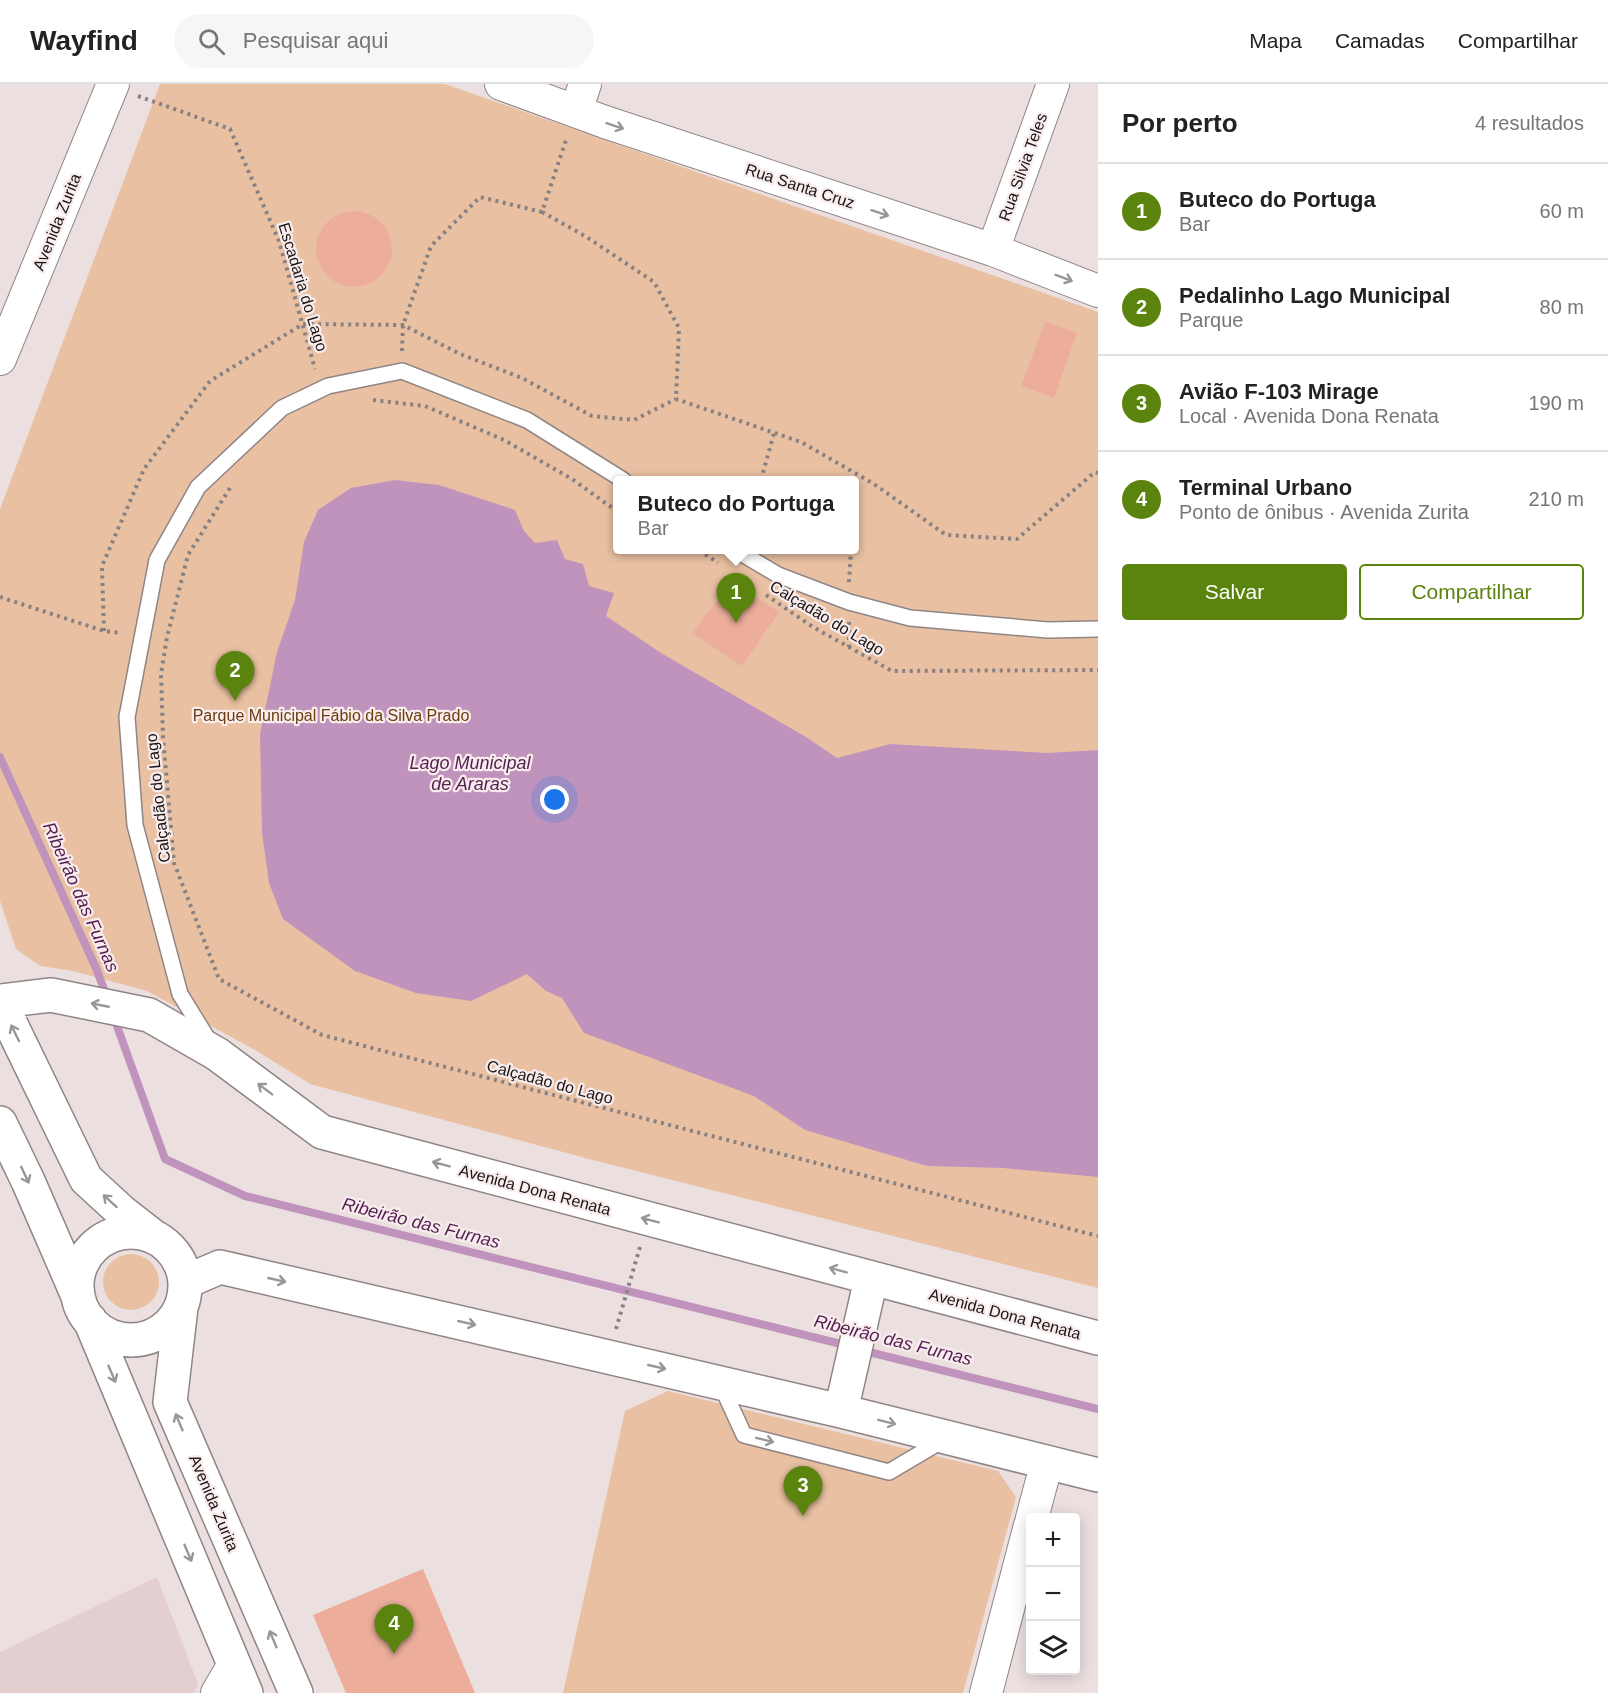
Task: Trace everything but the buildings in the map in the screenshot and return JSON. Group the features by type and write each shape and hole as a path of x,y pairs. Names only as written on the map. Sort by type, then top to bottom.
{"main road":[{"name":"Avenida Dona Renata","path":"0,1001 51,995 150,1015 217,1054 322,1132 1098,1338"},
{"path":"0,1001 86,1179 122,1212 167,1245 183,1268 183,1294 171,1322 157,1334 139,1339 121,1338 104,1332 84,1308 78,1279 82,1262 92,1248 106,1238 122,1233 139,1233 155,1238"},
{"path":"0,1123 84,1308 246,1693"},
{"path":"183,1294 219,1267 720,1382 844,1396 948,1437 1098,1474"},
{"path":"844,1396 871,1279"},
{"name":"Avenida Zurita","path":"183,1294 170,1402 296,1693"}],"street":[{"name":"Rua Santa Cruz","path":"501,84 581,98 1098,291"},
{"name":"Rua Silvia Teles","path":"993,250 1053,84"},
{"name":"Avenida Zurita","path":"0,359 10,306 112,85"},
{"path":"1033,1513 1047,1462"},
{"path":"986,1693 1026,1540"},
{"path":"217,1693 234,1664"}],"lane":[{"path":"217,1054 180,994 135,825 127,717 157,560 198,487 282,408 328,386 402,371 527,420 616,476"},
{"path":"744,554 778,575 849,602 910,618 1048,630 1098,628"},
{"path":"720,1382 744,1435 889,1472 948,1437"}],"path":[{"name":"Escadaria do Lago","path":"112,85 230,129 279,241 321,389"},
{"path":"542,212 581,98"},
{"path":"401,403 403,324 431,246 480,196 542,212 585,236 654,282 679,328 676,399"},
{"path":"104,631 102,566 144,469 210,381 303,324 403,324 459,354 522,378 592,416 634,420 676,399 801,442 874,484 946,535 1017,539 1095,472 1098,473"},
{"path":"368,400 425,406 504,440 572,479 613,508"},
{"path":"762,476 774,433"},
{"name":"Calçadão do Lago","path":"231,487 188,555 167,637 161,674 163,737 174,863 219,979 322,1035 1098,1236"},
{"path":"706,554 727,569"},
{"name":"Calçadão do Lago","path":"765,594 813,627 892,671 1098,670"},
{"path":"0,597 104,631 167,637"},
{"path":"616,1327 635,1261"}],"shaded area":[{"path":"157,1577 198,1684 194,1693 0,1693 0,1652"}],"green space":[{"name":"Parque Municipal Fábio da Silva Prado","path":"160,84 445,84 1098,312 1098,1288 593,1160 310,1084 255,1050 147,991 73,971 40,966 16,949 0,901 0,509"},
{"path":"125,1254 137,1254 147,1258 155,1266 159,1282 155,1298 147,1306 137,1310 125,1310 115,1306 107,1298 103,1288 103,1276 107,1266 115,1258"},
{"path":"668,1391 998,1471 1016,1497 963,1693 563,1693 625,1411"}],"water":[{"name":"Lago Municipal de Araras","path":"395,480 439,485 515,510 524,531 535,543 557,540 565,559 583,564 589,586 614,593 606,616 661,653 806,737 837,758 890,744 1047,753 1098,750 1098,1177 1003,1168 927,1166 805,1130 754,1096 584,1033 562,998 546,991 527,974 471,1001 416,993 355,971 283,919 269,883 262,833 260,734 277,652 295,600 304,542 318,510 351,488"}],"waterway":[{"name":"Ribeirão das Furnas","path":"0,757 107,997"},
{"name":"Ribeirão das Furnas","path":"113,1015 165,1159 245,1196 849,1346"},
{"name":"Ribeirão das Furnas","path":"861,1350 1098,1409"}],"place":[{"name":"Buteco do Portuga","path":"736,623"},
{"name":"Pedalinho Lago Municipal","path":"235,701"},
{"name":"Avião F-103 Mirage","path":"803,1516"},
{"name":"Terminal Urbano","path":"394,1654"}]}
